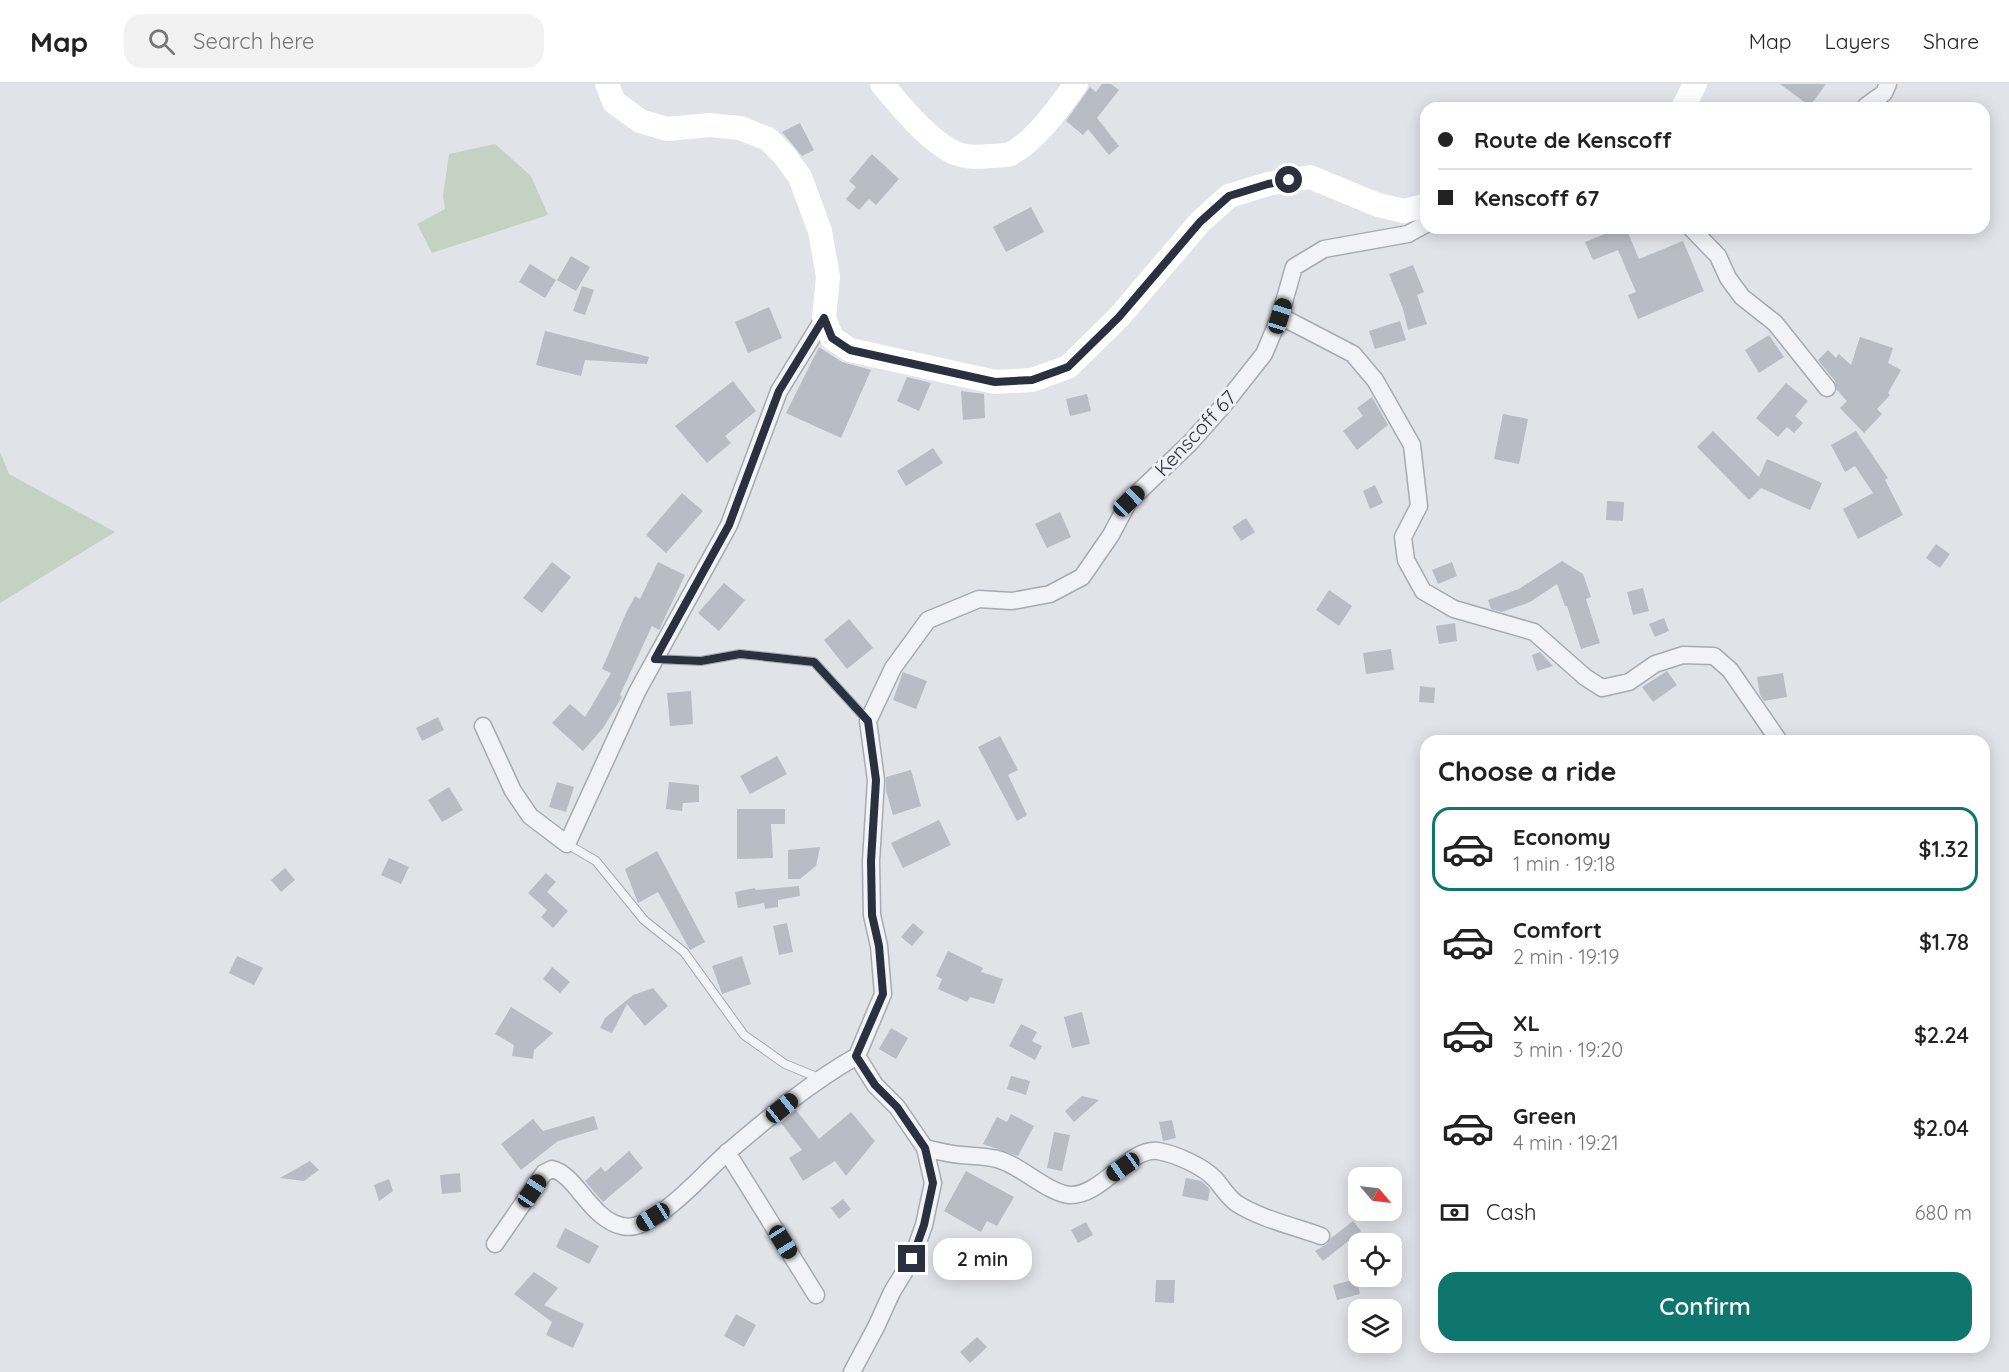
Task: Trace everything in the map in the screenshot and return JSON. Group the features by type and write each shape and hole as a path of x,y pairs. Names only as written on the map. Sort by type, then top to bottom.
{"main road":[{"path":"607,84 614,102 640,121 667,129 709,125 741,128 768,140 784,155 800,177 820,231 828,277 824,318 832,338 850,350 995,382 1032,380 1068,367 1119,317 1200,222 1229,196 1268,184 1310,177 1378,205 1404,211 1420,207"},
{"path":"882,84 932,136 955,153 974,157 1009,154 1029,139 1058,110 1076,84"},
{"path":"1686,102 1695,84"}],"street":[{"path":"1872,102 1884,93 1888,84"},
{"name":"Kenscoff 67","path":"868,721 893,668 928,620 979,599 1012,601 1050,594 1082,577 1129,501 1190,443 1264,354 1280,316 1294,267 1324,249 1408,234 1420,227"},
{"path":"1697,234 1718,256 1728,278 1742,297 1775,322 1827,388"},
{"path":"1280,316 1353,354 1375,380 1412,445 1419,506 1403,537 1406,560 1423,591 1454,609 1534,632 1585,677 1602,688 1629,682 1655,664 1683,655 1714,656 1730,670 1775,735"},
{"path":"483,726 513,791 530,816 567,844 587,796 655,659 729,525 779,391 824,318"},
{"path":"495,1244 544,1173 552,1169 561,1172 595,1211 613,1223 624,1227 642,1224 664,1210 727,1152 819,1078 856,1056 883,994 879,946 872,915 871,861 876,780 868,721"},
{"path":"852,1372 892,1292 912,1259 924,1225 933,1183 925,1148 897,1107 875,1085 856,1056"},
{"path":"925,1148 957,1155 996,1158 1020,1168 1060,1192 1071,1195 1088,1191 1140,1155 1155,1151 1167,1153 1204,1171 1214,1178 1235,1202 1256,1214 1320,1236"},
{"path":"727,1152 816,1295"}],"lane":[{"path":"655,659 701,661 740,654 814,662 868,721"},
{"path":"567,844 596,861 644,920 684,952 744,1035 785,1064 819,1078"}],"green space":[{"path":"495,144 531,176 548,215 432,253 417,224 445,209 443,196 449,154"},
{"path":"0,452 9,474 115,532 0,603"}],"building":[{"path":"1102,84 1111,84 1119,90 1097,118 1119,146 1109,155 1088,129 1083,135 1066,121 1090,87 1096,92"},
{"path":"1780,84 1826,84 1813,102 1805,102"},
{"path":"800,123 814,150 802,156 782,132"},
{"path":"872,154 899,179 876,205 869,199 859,210 846,199 856,187 849,181"},
{"path":"1031,207 1044,232 1006,252 993,227"},
{"path":"1604,234 1629,234 1639,259 1683,241 1704,291 1638,319 1628,295 1636,292 1618,250 1593,260 1585,242"},
{"path":"571,256 590,267 576,291 557,280"},
{"path":"530,264 556,280 545,298 519,282"},
{"path":"1413,265 1424,292 1417,295 1427,324 1408,330 1403,309 1389,274"},
{"path":"582,286 594,290 585,315 573,311"},
{"path":"769,307 782,338 748,353 735,322"},
{"path":"1400,321 1406,340 1375,349 1369,331"},
{"path":"545,331 649,357 647,364 585,360 581,376 536,365"},
{"path":"1769,335 1784,357 1759,373 1745,350"},
{"path":"1860,337 1893,348 1888,363 1901,370 1888,393 1890,395 1877,409 1882,414 1864,433 1840,408 1847,401 1837,390 1835,381 1818,360 1828,350 1836,358 1839,354 1851,365"},
{"path":"819,347 842,362 871,370 841,438 786,413"},
{"path":"907,377 931,383 919,411 897,401"},
{"path":"733,381 756,411 725,436 731,443 707,463 675,426"},
{"path":"1786,383 1808,401 1795,416 1803,423 1794,433 1787,427 1778,437 1756,418"},
{"path":"961,391 984,394 985,418 963,420"},
{"path":"1087,394 1091,411 1070,416 1066,399"},
{"path":"1372,397 1388,425 1357,450 1343,431 1363,416 1357,408"},
{"path":"1503,414 1528,419 1519,464 1494,459"},
{"path":"1713,431 1759,477 1767,459 1822,483 1810,510 1761,488 1749,500 1697,447"},
{"path":"1856,431 1888,478 1885,480 1903,515 1858,539 1843,509 1873,493 1855,466 1845,472 1831,445"},
{"path":"933,448 943,463 906,486 897,471"},
{"path":"1375,485 1383,503 1370,509 1363,491"},
{"path":"682,493 703,511 666,553 646,535"},
{"path":"1607,501 1624,502 1623,521 1606,520"},
{"path":"1060,512 1071,537 1047,548 1035,524"},
{"path":"1246,518 1255,532 1241,541 1232,527"},
{"path":"1936,544 1950,554 1940,568 1926,558"},
{"path":"1562,561 1583,574 1591,597 1586,599 1600,643 1581,649 1557,584 1530,602 1502,612 1491,609 1488,600 1519,589"},
{"path":"552,562 571,577 542,613 523,598"},
{"path":"658,562 685,575 659,630 652,626 620,695 622,697 603,728 583,751 552,723 570,704 585,717 611,673 602,669 626,613 635,596 640,599"},
{"path":"1452,562 1457,576 1438,584 1432,570"},
{"path":"724,583 745,600 719,631 698,613"},
{"path":"1643,588 1649,611 1633,615 1627,592"},
{"path":"1329,590 1352,606 1339,626 1316,610"},
{"path":"1664,618 1669,631 1655,637 1649,624"},
{"path":"849,619 873,648 847,669 824,640"},
{"path":"1455,623 1457,641 1439,644 1436,626"},
{"path":"1391,649 1394,670 1366,674 1363,653"},
{"path":"1540,652 1553,666 1537,671 1532,655"},
{"path":"1667,671 1677,685 1653,702 1642,687"},
{"path":"903,672 927,681 916,709 893,700"},
{"path":"1783,673 1787,697 1764,701 1760,695 1757,677"},
{"path":"1420,686 1435,688 1434,703 1419,702"},
{"path":"691,691 693,724 670,726 667,693"},
{"path":"438,717 444,730 422,741 416,728"},
{"path":"1000,736 1018,770 1008,775 1027,815 1017,821 978,747"},
{"path":"777,756 787,774 750,794 740,776"},
{"path":"911,770 921,806 893,815 886,791 886,777"},
{"path":"557,782 574,787 566,812 549,807"},
{"path":"669,782 699,785 699,802 683,803 682,811 666,809"},
{"path":"449,787 463,810 442,822 428,800"},
{"path":"737,809 785,809 785,824 771,824 773,858 737,859"},
{"path":"939,820 951,845 903,868 891,843"},
{"path":"820,847 816,866 800,879 788,879 788,850"},
{"path":"657,851 705,942 690,950 658,892 638,903 625,869"},
{"path":"389,858 409,867 401,884 381,875"},
{"path":"285,868 295,880 281,892 271,880"},
{"path":"546,873 556,882 547,892 568,911 553,928 541,917 547,910 528,893"},
{"path":"799,886 800,896 778,900 778,907 765,909 764,903 738,908 735,892 755,888 756,890"},
{"path":"787,923 793,952 779,955 773,926"},
{"path":"913,923 924,932 912,946 901,937"},
{"path":"948,951 983,968 981,972 1003,979 994,1004 970,997 967,1002 938,989 942,979 936,976"},
{"path":"237,956 263,968 254,985 229,973"},
{"path":"742,956 751,984 722,994 712,966"},
{"path":"552,967 570,982 560,993 543,979"},
{"path":"653,988 668,1006 645,1026 627,1004 612,1033 600,1028 605,1018 633,995"},
{"path":"511,1007 553,1033 534,1050 533,1059 512,1056 514,1045 495,1034"},
{"path":"1082,1012 1090,1044 1072,1048 1064,1017"},
{"path":"1021,1024 1037,1032 1032,1041 1042,1046 1035,1060 1009,1046"},
{"path":"891,1028 908,1038 896,1059 879,1049"},
{"path":"1011,1076 1030,1081 1026,1095 1007,1089"},
{"path":"1082,1096 1099,1100 1074,1122 1065,1111"},
{"path":"796,1110 819,1139 851,1112 875,1141 846,1176 835,1161 803,1181 789,1158 802,1150 781,1123"},
{"path":"1011,1114 1034,1126 1018,1156 983,1144 997,1117 1007,1122"},
{"path":"594,1116 598,1129 558,1141 521,1170 501,1144 533,1119 543,1131"},
{"path":"1172,1120 1176,1138 1163,1141 1159,1122"},
{"path":"1054,1132 1070,1135 1062,1171 1047,1168"},
{"path":"629,1151 643,1168 603,1202 585,1181 601,1167 605,1172"},
{"path":"310,1161 319,1170 304,1181 280,1178"},
{"path":"966,1171 1014,1197 997,1226 987,1221 981,1232 944,1211"},
{"path":"460,1173 461,1192 442,1194 440,1175"},
{"path":"1186,1178 1201,1181 1207,1186 1210,1190 1208,1201 1182,1196"},
{"path":"389,1179 393,1191 379,1201 374,1185"},
{"path":"843,1199 851,1209 839,1219 831,1208"},
{"path":"1353,1221 1361,1231 1348,1233 1348,1241 1323,1261 1315,1251 1327,1244 1331,1238"},
{"path":"1086,1222 1093,1235 1078,1243 1071,1230"},
{"path":"565,1228 599,1246 589,1264 556,1247"},
{"path":"534,1272 558,1288 544,1305 584,1324 573,1348 546,1335 552,1322 514,1294"},
{"path":"1156,1280 1175,1280 1174,1303 1155,1302"},
{"path":"1348,1281 1348,1287 1359,1287 1360,1294 1337,1300 1333,1285"},
{"path":"736,1314 756,1325 744,1347 724,1336"},
{"path":"977,1337 987,1347 970,1363 960,1352"}],"route":[{"path":"912,1259 924,1225 933,1183 925,1148 897,1107 875,1085 856,1056 883,994 879,946 872,915 871,861 876,780 868,721 814,662 740,654 701,661 655,659 729,525 779,391 824,318 832,338 850,350 995,382 1032,380 1068,367 1119,317 1200,222 1229,196 1289,180"}]}
